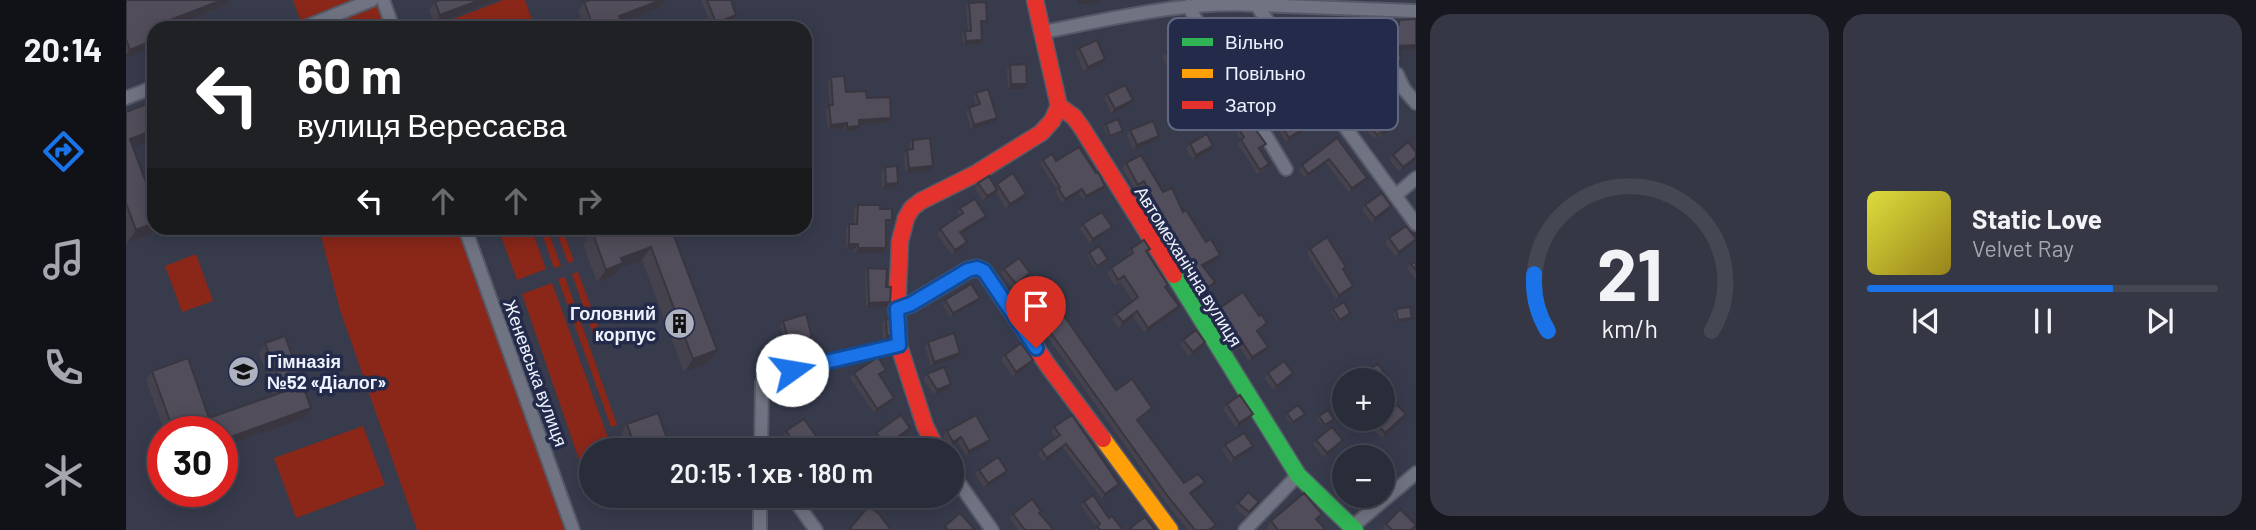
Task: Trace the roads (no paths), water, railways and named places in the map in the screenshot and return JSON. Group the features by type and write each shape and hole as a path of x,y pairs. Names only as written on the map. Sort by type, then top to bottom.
{"street":[{"path":"320,21 372,0"},
{"path":"383,0 390,21"},
{"path":"931,438 899,345 897,309 901,241 906,218 912,208 921,201 975,174 1041,133 1052,121 1059,106 1035,0"},
{"path":"1043,32 1188,6 1233,3 1416,11"},
{"path":"1256,5 1265,18"},
{"path":"1188,6 1195,18"},
{"path":"1398,77 1416,103"},
{"path":"126,98 147,90"},
{"name":"Автомеханічна вулиця","path":"1059,106 1074,117 1082,128 1298,475 1353,529"},
{"path":"1263,130 1286,169"},
{"path":"1347,130 1416,224"},
{"path":"1395,196 1416,178"},
{"name":"Женевська вулиця","path":"468,235 573,530"},
{"path":"897,309 911,304 968,270 977,268 984,271 1049,367 1170,530"},
{"path":"761,438 762,383 765,376 899,345"},
{"path":"1353,529 1416,474"},
{"path":"1245,530 1298,475"},
{"path":"964,490 992,530"},
{"path":"760,508 760,530"},
{"path":"800,508 816,530"}],"place":[{"name":"Головний корпус","path":"679,323"},
{"name":"Гімназія №52 «Діалог»","path":"244,371"}]}
